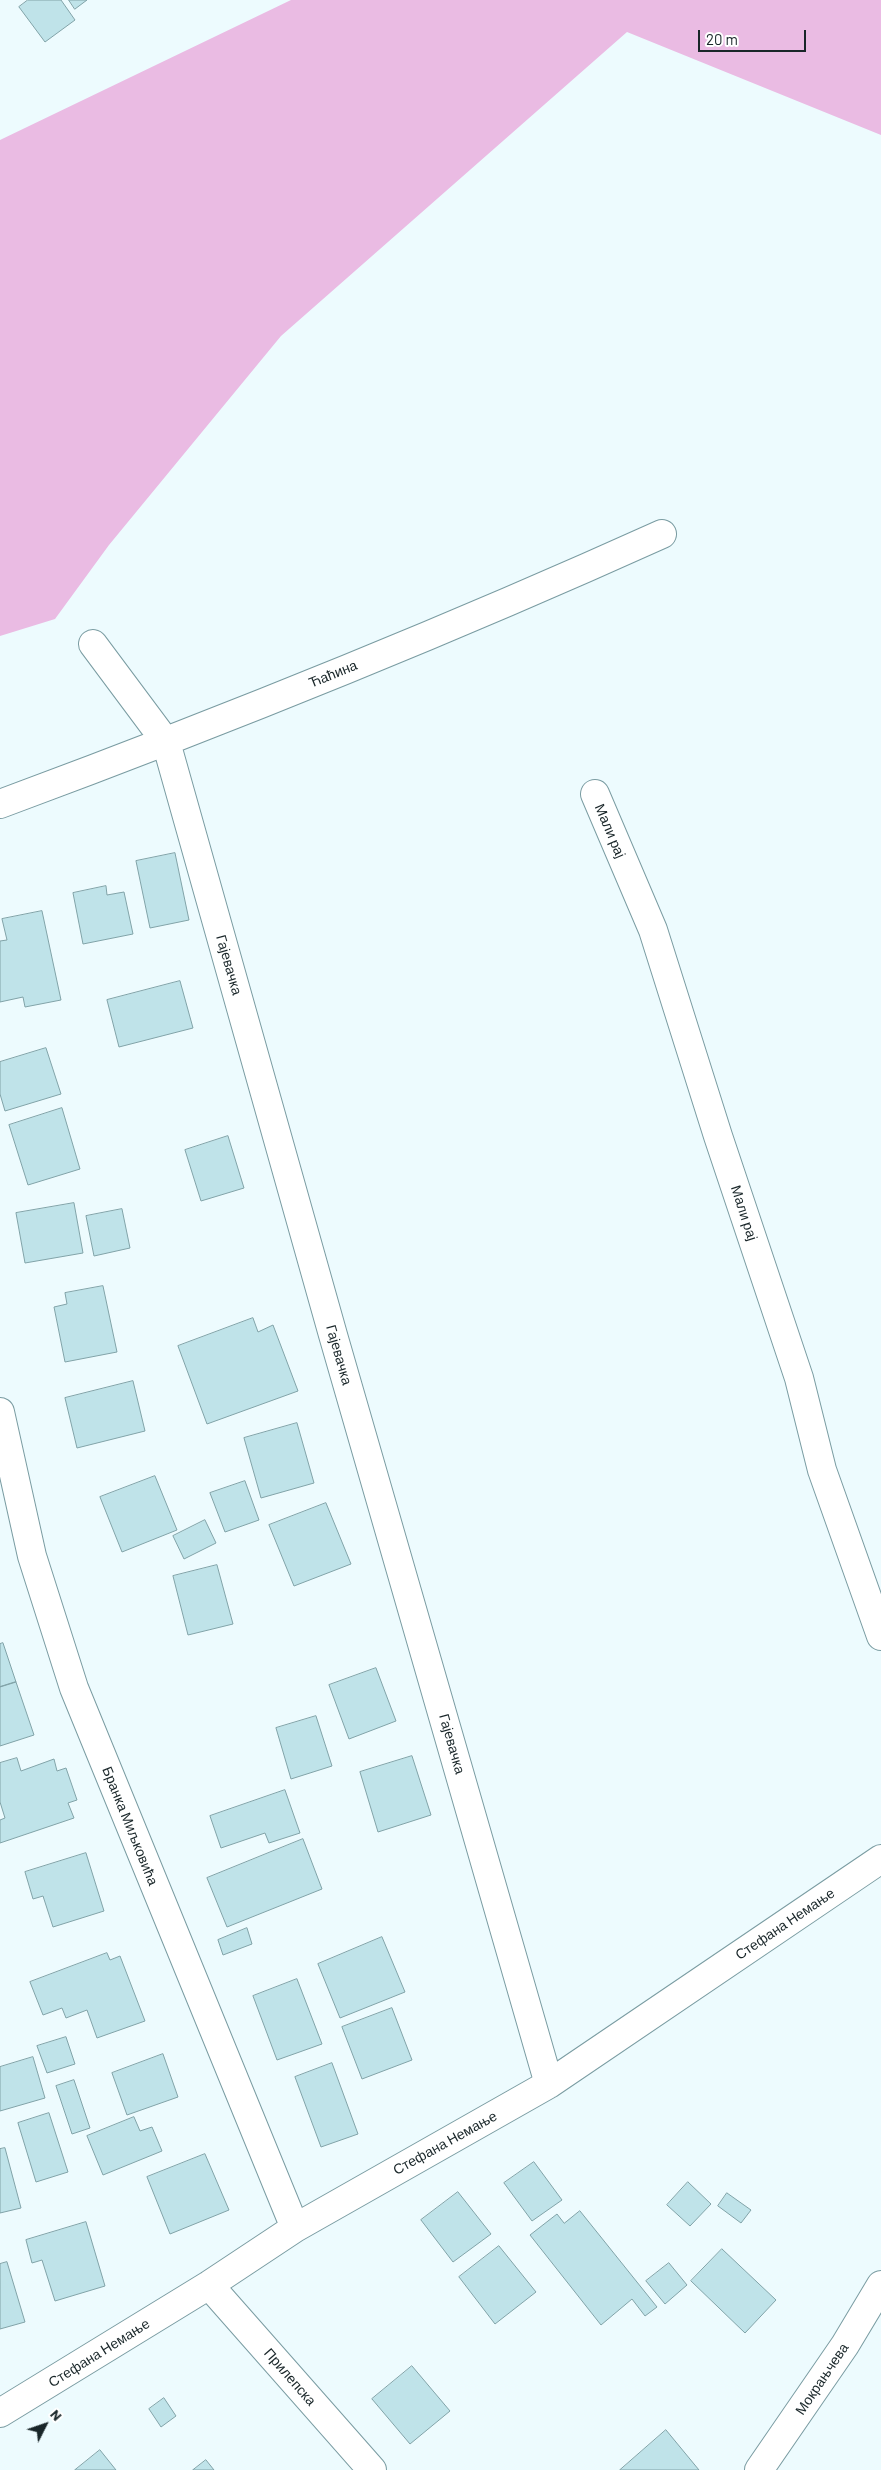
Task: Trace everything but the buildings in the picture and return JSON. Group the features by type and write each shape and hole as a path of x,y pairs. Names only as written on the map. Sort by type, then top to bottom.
{"street":[{"name":"Ћаћина","path":"0,804 166,742 520,598 662,534"},
{"name":"Гајевачка","path":"92,644 166,742 333,1335 550,2084"},
{"name":"Мали рај","path":"595,794 653,930 718,1136 799,1378 822,1470 881,1636"},
{"name":"Бранка Миљковића","path":"0,1412 32,1556 74,1688 295,2228"},
{"name":"Стефана Немање","path":"0,2413 209,2285 295,2228 550,2084 881,1859"},
{"name":"Прилепска","path":"209,2285 372,2470"},
{"name":"Мокрањчева","path":"759,2470 845,2345 881,2285"}],"shaded area":[{"path":"291,0 881,0 881,135 627,32 281,336 109,545 55,619 0,636 0,140"}]}
